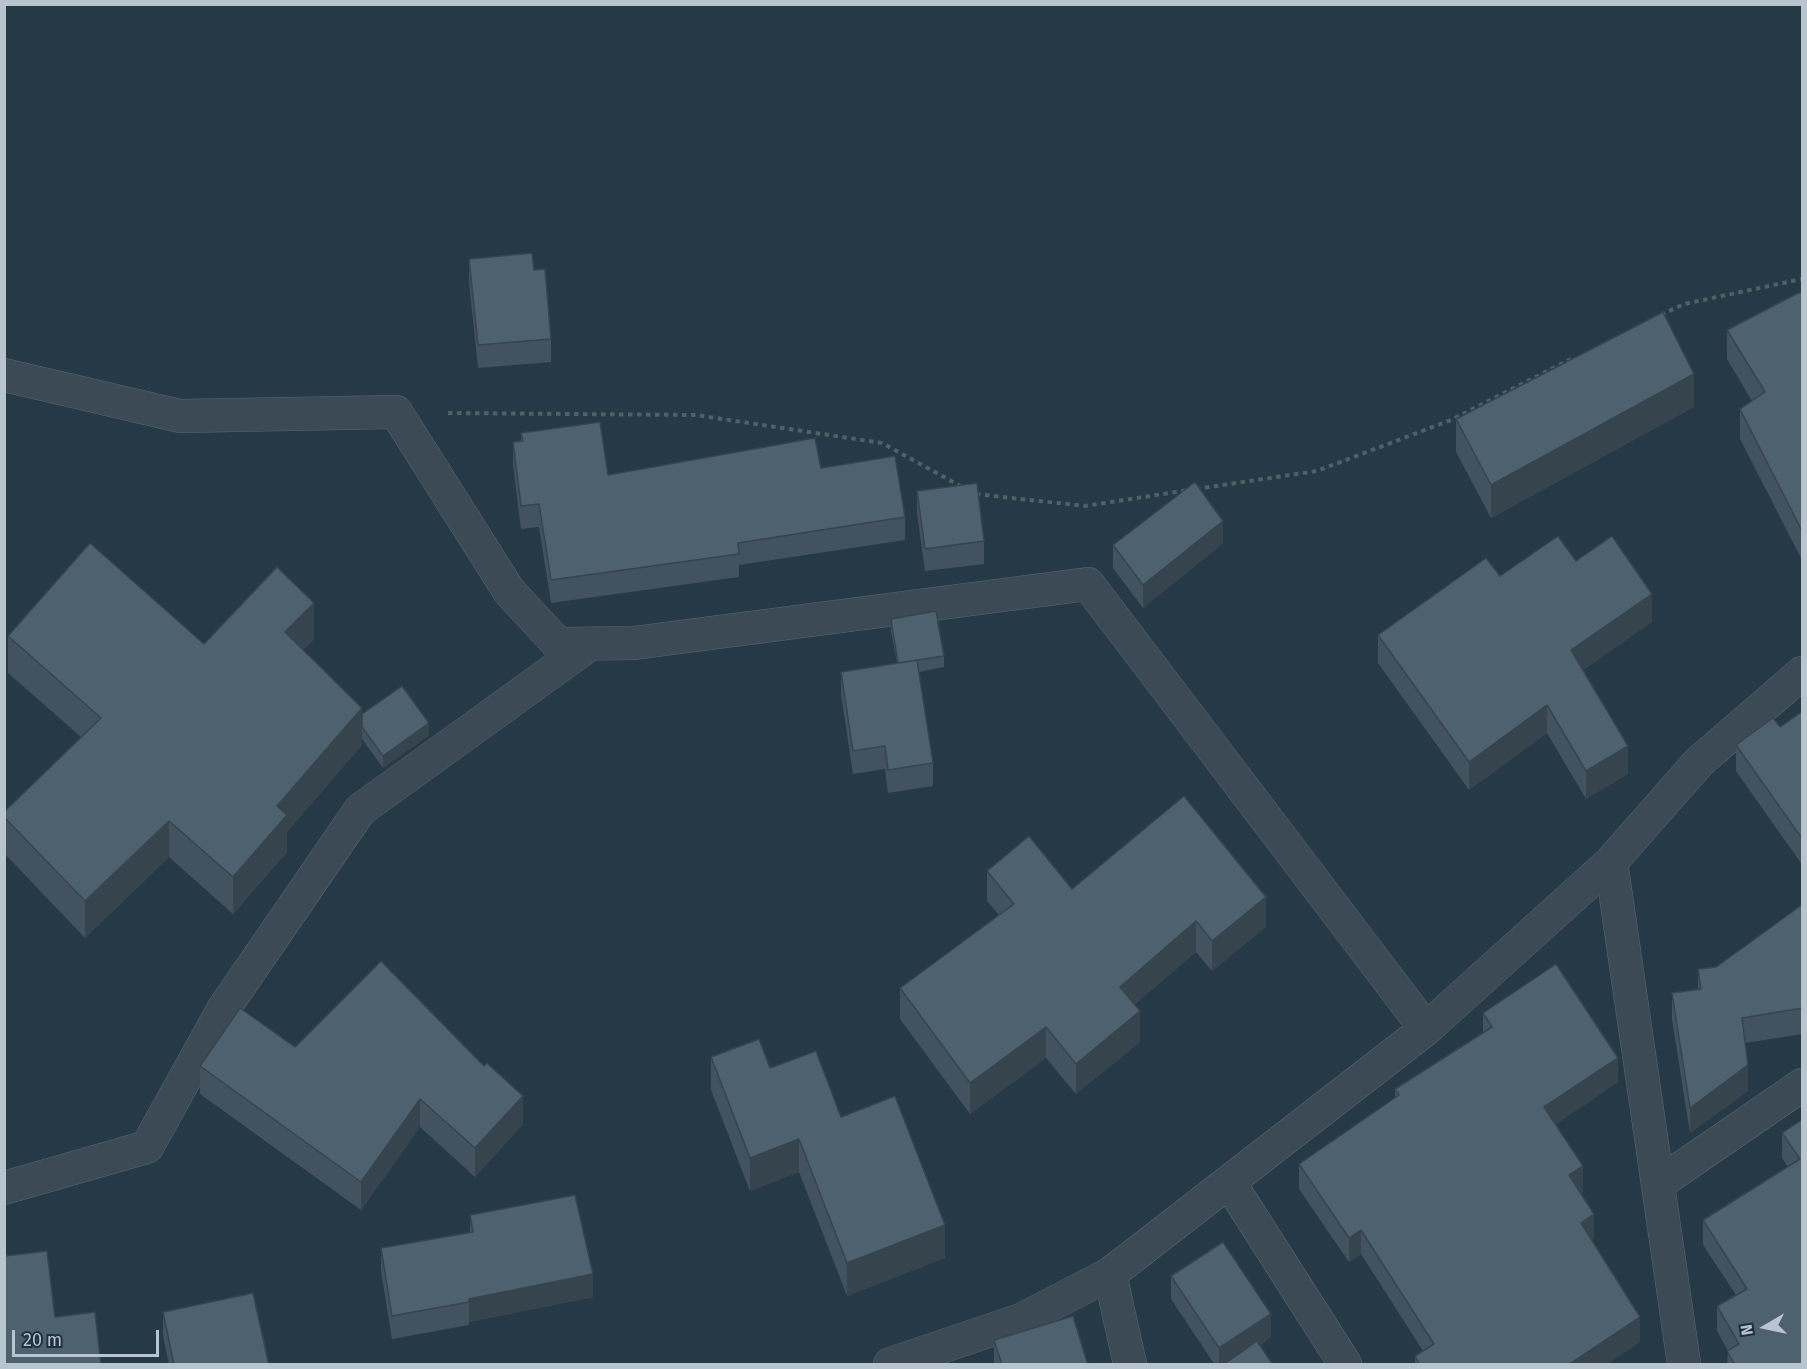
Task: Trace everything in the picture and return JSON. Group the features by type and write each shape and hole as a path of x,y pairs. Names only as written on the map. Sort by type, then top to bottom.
{"street":[{"path":"4,375 180,416 396,412 509,591 558,644 634,643 1088,584 1426,1029"},
{"path":"4,1188 147,1147 224,1008 360,810 590,644"},
{"path":"890,1365 1021,1320 1110,1274 1426,1029 1611,862 1699,762 1803,673"},
{"path":"1611,862 1684,1365"},
{"path":"1658,1184 1803,1085"},
{"path":"1229,1182 1345,1365"},
{"path":"1110,1274 1130,1365"}],"path":[{"path":"1655,318 1684,304 1803,279"},
{"path":"396,412 696,415 882,443 979,496 1085,506 1317,471 1452,420 1574,358"}],"building":[{"path":"532,253 534,270 545,269 551,339 478,345 469,259"},
{"path":"1803,292 1803,533 1740,409 1765,392 1727,330"},
{"path":"1663,312 1694,374 1491,485 1456,419"},
{"path":"600,422 608,475 815,438 821,468 895,456 905,517 738,543 739,554 551,580 539,504 521,506 513,442 523,441 521,433"},
{"path":"1195,482 1223,521 1143,585 1113,545"},
{"path":"977,483 984,541 925,549 917,491"},
{"path":"1558,536 1576,561 1612,536 1652,594 1571,650 1628,746 1586,771 1547,705 1469,762 1378,635 1486,558 1500,576"},
{"path":"90,543 204,644 277,567 314,603 285,632 362,708 277,806 287,815 233,877 169,821 85,901 4,817 4,812 101,718 8,636"},
{"path":"936,611 944,656 898,663 891,619"},
{"path":"917,660 933,763 888,770 885,746 853,751 841,672"},
{"path":"402,686 429,723 383,756 362,727 362,714"},
{"path":"1803,711 1803,840 1736,745 1773,718 1780,727"},
{"path":"1184,796 1266,897 1212,941 1196,921 1120,987 1140,1011 1076,1064 1046,1027 970,1083 900,988 1014,904 987,871 1029,836 1072,889"},
{"path":"1803,904 1803,1008 1742,1018 1748,1065 1690,1108 1672,993 1701,989 1698,969 1716,967"},
{"path":"381,961 484,1066 487,1063 523,1096 475,1148 420,1099 361,1182 200,1066 240,1008 295,1047"},
{"path":"1556,964 1618,1058 1544,1107 1583,1166 1569,1175 1594,1214 1581,1223 1640,1317 1568,1365 1420,1365 1415,1356 1434,1344 1361,1230 1349,1238 1299,1164 1399,1095 1395,1089 1492,1027 1483,1013"},
{"path":"759,1039 770,1068 816,1051 841,1117 895,1096 945,1225 847,1263 799,1139 750,1158 711,1057"},
{"path":"1803,1119 1803,1365 1735,1365 1727,1351 1739,1344 1717,1306 1747,1289 1703,1220 1800,1159 1782,1133"},
{"path":"575,1195 593,1274 469,1299 469,1302 392,1316 381,1248 473,1232 470,1215"},
{"path":"1223,1242 1271,1314 1219,1348 1171,1276"},
{"path":"47,1251 55,1317 95,1312 101,1365 6,1365 4,1355 4,1256"},
{"path":"253,1293 269,1365 174,1365 163,1312"},
{"path":"1073,1316 1088,1365 1002,1365 994,1340"},
{"path":"1257,1341 1273,1365 1223,1365"}]}
